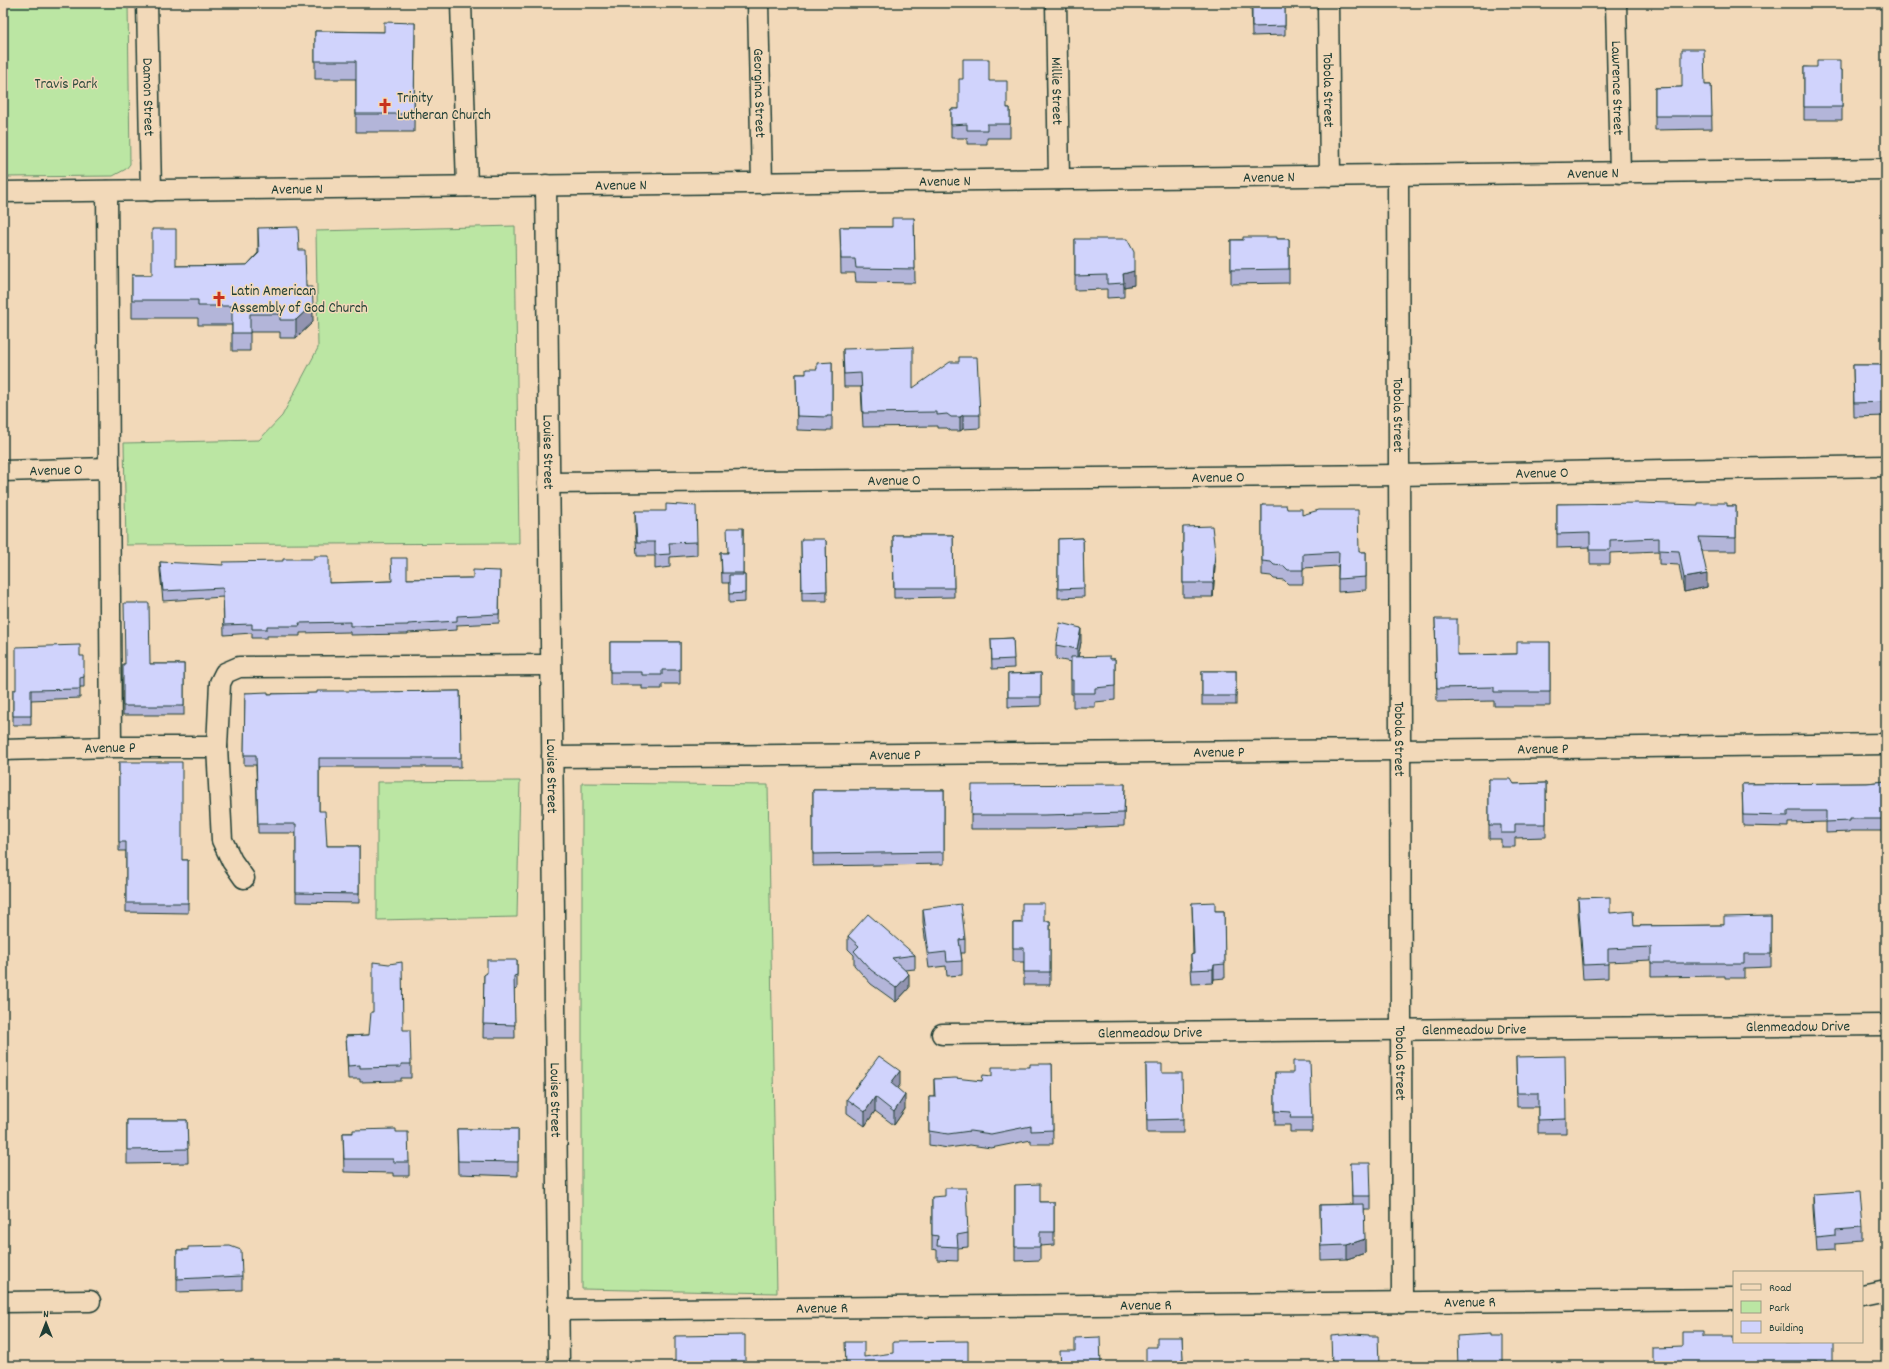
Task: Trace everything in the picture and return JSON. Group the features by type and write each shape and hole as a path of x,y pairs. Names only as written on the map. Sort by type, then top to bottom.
{"street":[{"name":"Damon Street","path":"147,3 151,191"},
{"path":"461,3 468,186"},
{"name":"Georgina Street","path":"758,3 762,183"},
{"name":"Millie Street","path":"1056,3 1059,179"},
{"name":"Tobola Street","path":"1328,3 1330,176"},
{"name":"Lawrence Street","path":"1616,3 1620,172"},
{"name":"Avenue N","path":"3,192 1886,169"},
{"name":"Tobola Street","path":"1398,175 1402,1303"},
{"name":"Louise Street","path":"546,185 550,665 559,1366"},
{"path":"107,190 111,747"},
{"name":"Avenue O","path":"549,483 1399,475 1886,466"},
{"name":"Avenue O","path":"3,471 109,468"},
{"path":"244,878 232,862 222,840 217,747 220,683 225,672 239,667 550,665"},
{"name":"Avenue P","path":"552,757 1400,750 1886,744"},
{"name":"Avenue P","path":"3,750 111,747 217,747"},
{"name":"Glenmeadow Drive","path":"942,1034 1886,1025"},
{"path":"1863,1295 1886,1290"},
{"name":"Avenue R","path":"558,1310 1733,1299"},
{"path":"3,1302 90,1301"}],"green space":[{"name":"Travis Park","path":"3,3 128,3 130,164 126,169 113,176 3,177"},
{"path":"515,226 519,543 126,545 124,443 259,440 282,416 318,348 316,231"},
{"path":"520,781 517,917 377,920 377,782"},
{"path":"582,783 768,785 777,1293 582,1289"}],"building":[{"path":"1252,3 1285,3 1285,26 1252,27"},
{"name":"Trinity Lutheran Church","path":"384,22 415,23 414,114 356,114 356,61 315,61 315,31 384,32"},
{"path":"1682,49 1704,49 1705,85 1711,85 1712,116 1655,116 1655,88 1682,87"},
{"path":"963,59 989,59 989,81 1007,81 1007,108 1010,108 1010,124 987,124 987,130 967,130 967,124 951,125 951,109 959,109 959,79 963,79"},
{"path":"1817,60 1840,60 1840,70 1842,70 1842,107 1804,107 1804,67 1817,67"},
{"path":"892,218 914,218 915,269 856,268 855,259 841,259 840,227 892,227"},
{"name":"Latin American Assembly of God Church","path":"298,227 299,250 305,250 306,287 312,287 313,304 296,320 280,320 280,314 250,314 250,333 232,333 232,306 198,306 198,300 132,300 132,275 152,275 152,229 176,229 176,266 247,265 259,253 258,228"},
{"path":"1243,237 1277,237 1277,239 1289,239 1289,269 1231,270 1231,240 1243,240"},
{"path":"1075,239 1127,239 1134,252 1134,271 1123,274 1124,283 1107,284 1107,275 1075,276"},
{"path":"913,347 913,388 950,362 959,362 959,357 977,357 980,415 951,417 947,414 937,415 937,412 863,413 861,373 844,374 843,349"},
{"path":"832,362 832,416 797,416 796,374 806,374 806,369 817,369 817,363"},
{"path":"1853,365 1886,365 1886,402 1854,403"},
{"path":"1641,503 1698,505 1698,503 1727,503 1727,506 1736,506 1736,538 1699,537 1707,574 1684,578 1679,551 1659,550 1659,538 1610,540 1610,550 1590,550 1590,533 1557,534 1557,504"},
{"path":"666,504 696,506 697,542 669,543 670,554 655,555 655,542 637,542 635,511 666,511"},
{"path":"1262,505 1286,505 1287,509 1302,509 1302,515 1319,510 1358,510 1359,552 1366,552 1366,577 1338,579 1339,552 1303,554 1303,570 1288,570 1284,566 1274,565 1271,562 1262,561"},
{"path":"1212,526 1215,552 1213,583 1183,583 1183,527"},
{"path":"727,528 743,528 743,573 722,573 721,553 728,553"},
{"path":"893,535 953,535 954,588 894,588"},
{"path":"1083,538 1084,588 1058,589 1058,539"},
{"path":"802,539 824,539 826,541 827,591 802,592"},
{"path":"314,556 329,556 329,583 392,581 391,558 407,558 407,579 473,578 473,570 500,571 499,614 457,616 457,621 408,625 350,626 350,622 299,623 300,626 267,626 267,629 252,629 252,624 224,625 223,588 163,591 160,562 223,565 223,562 314,559"},
{"path":"729,575 745,575 745,593 729,594"},
{"path":"124,603 149,603 150,664 184,664 184,706 123,706 123,664 125,664"},
{"path":"1435,619 1457,619 1457,655 1517,654 1517,642 1550,642 1550,692 1494,692 1494,687 1437,688"},
{"path":"1060,623 1081,628 1077,649 1056,645"},
{"path":"1013,638 1014,659 992,660 991,639"},
{"path":"610,642 680,642 680,670 662,670 662,675 642,675 642,672 610,672"},
{"path":"80,645 80,656 84,656 84,677 80,678 80,689 31,690 31,716 13,716 13,690 16,690 16,647"},
{"path":"1110,656 1110,659 1115,659 1115,686 1095,688 1095,693 1073,693 1073,680 1071,680 1071,657"},
{"path":"1202,671 1236,671 1236,696 1202,696"},
{"path":"1041,673 1041,697 1008,697 1008,674"},
{"path":"317,691 460,691 461,758 319,758 319,811 325,811 327,846 359,846 359,894 296,893 296,824 258,824 256,755 244,755 245,693 317,693"},
{"path":"119,762 182,762 182,860 188,860 188,903 126,903 126,842 119,842"},
{"path":"1489,779 1511,779 1514,784 1546,783 1546,824 1515,824 1515,833 1501,833 1501,825 1489,825"},
{"path":"1886,781 1886,819 1850,819 1850,821 1826,822 1826,811 1788,811 1788,816 1743,815 1742,784 1867,783"},
{"path":"1125,784 1124,813 971,815 972,785"},
{"path":"813,790 944,790 944,852 813,854"},
{"path":"1610,897 1610,913 1633,911 1634,926 1724,925 1724,917 1771,916 1771,954 1744,954 1744,964 1651,963 1651,947 1608,949 1608,964 1583,965 1578,898"},
{"path":"1215,902 1215,911 1224,911 1225,964 1214,965 1213,969 1192,970 1191,955 1194,954 1192,903"},
{"path":"1022,903 1044,903 1044,921 1050,921 1050,972 1024,972 1024,948 1013,948 1013,923 1022,923"},
{"path":"961,904 965,939 959,940 962,961 947,962 946,952 929,954 923,909"},
{"path":"868,914 915,955 892,958 909,974 896,988 871,970 854,951 859,946 848,936"},
{"path":"487,960 517,960 517,975 514,976 515,1025 483,1024 484,975 487,973"},
{"path":"373,962 389,964 402,962 403,1030 410,1030 411,1064 401,1064 401,1067 360,1068 360,1065 348,1066 346,1036 369,1035 371,1012 373,1012"},
{"path":"879,1056 900,1071 891,1083 905,1095 894,1112 875,1097 865,1112 847,1099"},
{"path":"1565,1056 1566,1119 1538,1120 1538,1093 1517,1093 1516,1057"},
{"path":"1293,1061 1310,1061 1312,1118 1290,1118 1291,1112 1275,1111 1275,1073 1293,1073"},
{"path":"1030,1064 1052,1064 1053,1130 1031,1131 1031,1126 991,1134 970,1131 948,1134 929,1131 929,1097 935,1097 934,1079 955,1078 982,1081 983,1075 992,1076 992,1067 1030,1067"},
{"path":"1146,1064 1162,1064 1162,1073 1182,1073 1183,1119 1147,1120"},
{"path":"127,1120 187,1120 188,1149 127,1150"},
{"path":"396,1129 396,1132 408,1132 409,1162 393,1162 393,1159 344,1159 343,1133 353,1133 353,1130"},
{"path":"457,1129 518,1129 518,1162 458,1161"},
{"path":"1351,1163 1370,1163 1371,1196 1352,1196"},
{"path":"1040,1184 1040,1202 1054,1202 1054,1232 1040,1232 1040,1247 1015,1247 1015,1185"},
{"path":"945,1188 966,1188 968,1233 957,1235 958,1247 937,1246 938,1236 932,1235 932,1197 945,1196"},
{"path":"1860,1191 1863,1228 1835,1230 1835,1236 1816,1238 1813,1194"},
{"path":"1364,1204 1365,1239 1347,1245 1321,1246 1320,1205"},
{"path":"230,1246 241,1250 242,1276 177,1279 177,1250 188,1250 188,1247"},
{"path":"1683,1332 1703,1332 1703,1337 1733,1337 1733,1343 1833,1343 1833,1366 1818,1366 1818,1362 1769,1363 1769,1366 1653,1366 1653,1347 1683,1346"},
{"path":"1354,1334 1378,1336 1379,1366 1332,1366 1331,1336"},
{"path":"1490,1334 1490,1336 1503,1336 1503,1366 1458,1366 1457,1336"},
{"path":"745,1335 745,1366 675,1366 675,1336"},
{"path":"1100,1337 1101,1366 1061,1366 1060,1351 1075,1351 1075,1338"},
{"path":"1157,1337 1182,1337 1183,1359 1181,1359 1181,1366 1146,1366 1146,1347 1157,1347"},
{"path":"968,1341 968,1366 846,1366 845,1342 864,1342 864,1357 893,1353 893,1342"}],"place":[{"name":"Trinity Lutheran Church","path":"385,106"},
{"name":"Latin American Assembly of God Church","path":"219,299"}]}
